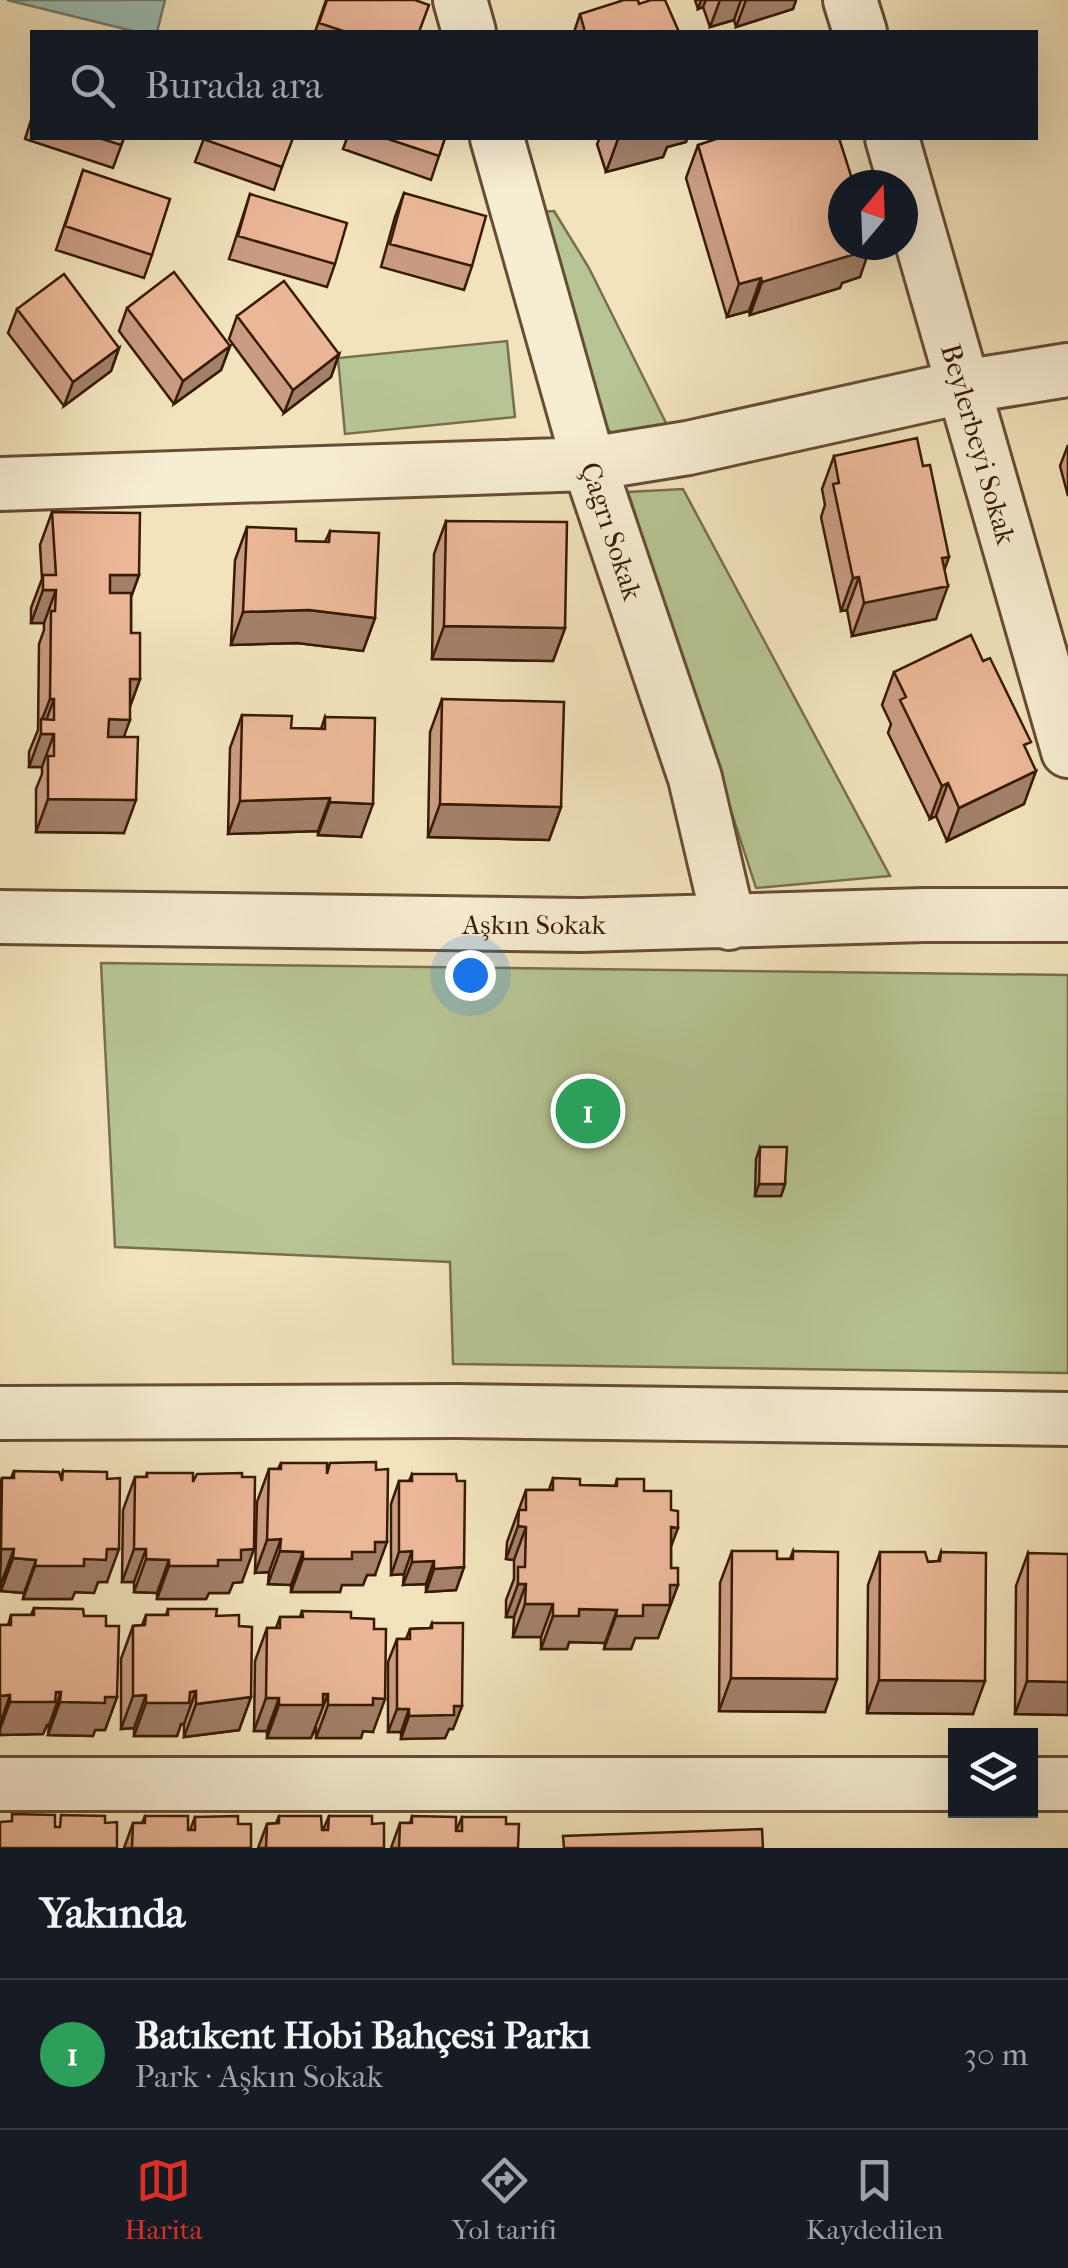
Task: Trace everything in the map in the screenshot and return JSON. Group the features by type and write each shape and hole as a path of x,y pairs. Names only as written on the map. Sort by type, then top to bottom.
{"street":[{"path":"460,0 468,30"},
{"path":"850,0 859,30"},
{"name":"Çagrı Sokak","path":"498,140 589,464 695,778 729,923"},
{"name":"Beylerbeyi Sokak","path":"893,140 1068,751"},
{"path":"0,484 589,464 688,448 962,387 1068,370"},
{"name":"Aşkın Sokak","path":"0,917 581,925 1068,915"},
{"path":"0,1414 456,1411 1068,1419"},
{"path":"0,1784 948,1784"},
{"path":"1038,1784 1068,1784"}],"green space":[{"path":"554,211 589,268 668,427 620,442 601,422 540,212"},
{"path":"507,341 515,417 345,434 338,358"},
{"path":"683,489 890,876 756,888 628,492"},
{"path":"101,963 1068,975 1068,1373 453,1364 450,1262 115,1247"}],"water":[{"path":"7,0 165,0 158,30 129,30"}],"building":[{"path":"327,0 415,0 429,5 420,30 340,30 319,23"},
{"path":"624,0 638,0 639,4 665,0 678,30 584,30 580,14"},
{"path":"206,140 292,140 282,167"},
{"path":"391,140 444,140 439,156"},
{"path":"713,140 840,140 849,170 828,170 828,260 835,260 762,282 761,278 739,284 698,145"},
{"path":"83,170 170,199 152,255 65,226"},
{"path":"404,193 486,216 472,266 390,244"},
{"path":"250,194 347,223 335,264 238,236"},
{"path":"174,272 230,346 183,381 127,308"},
{"path":"64,274 119,348 73,382 17,309"},
{"path":"284,281 339,354 293,390 237,316"},
{"path":"917,438 923,466 930,465 949,557 942,558 948,586 864,603 859,577 853,578 833,484 839,483 834,456"},
{"path":"52,512 140,513 139,575 110,575 110,593 131,593 131,633 140,633 140,679 130,679 130,720 109,719 108,737 138,737 136,800 48,799 48,756 54,756 54,734 41,734 41,719 54,720 54,699 50,699 51,611 55,611 56,590 43,590 43,575 56,575"},
{"path":"446,521 567,522 565,628 444,626"},
{"path":"247,527 296,529 296,541 329,542 330,531 379,533 375,618 309,610 243,612"},
{"path":"971,635 983,661 990,658 1031,742 1024,745 1036,771 959,808 948,783 942,786 900,700 906,697 894,672"},
{"path":"442,699 564,702 561,807 440,804"},
{"path":"242,715 292,716 291,728 325,729 325,717 375,718 373,804 330,802 330,798 240,801"},
{"path":"760,1147 787,1147 785,1184 759,1184"},
{"path":"376,1462 376,1470 388,1469 387,1542 375,1542 375,1552 352,1552 352,1559 303,1559 303,1552 280,1551 281,1539 267,1540 269,1469 281,1469 281,1463 327,1463 327,1474 330,1463"},
{"path":"14,1471 59,1472 62,1481 63,1471 107,1472 107,1479 120,1478 119,1549 107,1549 106,1560 84,1559 84,1566 35,1566 36,1560 13,1558 14,1549 1,1549 2,1478 14,1478"},
{"path":"147,1473 193,1473 193,1482 197,1474 242,1473 242,1477 255,1477 254,1549 241,1550 241,1560 218,1560 218,1566 169,1566 169,1560 146,1559 146,1549 134,1549 135,1477 147,1477"},
{"path":"412,1474 456,1474 457,1481 465,1481 464,1567 434,1569 434,1561 412,1562 412,1551 399,1552 399,1481 412,1481"},
{"path":"553,1478 580,1479 580,1485 617,1486 617,1479 644,1479 644,1491 671,1491 671,1510 678,1511 678,1528 671,1527 671,1568 678,1568 678,1585 670,1585 670,1605 643,1605 643,1616 616,1616 617,1610 579,1609 579,1616 553,1616 553,1604 525,1604 526,1584 518,1584 518,1567 525,1567 526,1527 518,1526 519,1510 526,1510 526,1490 553,1490"},
{"path":"732,1551 777,1551 777,1559 793,1559 793,1551 838,1552 837,1679 731,1678"},
{"path":"880,1552 925,1552 928,1562 940,1561 941,1552 986,1553 985,1681 879,1680"},
{"path":"1028,1553 1068,1554 1068,1682 1027,1681"},
{"path":"34,1608 83,1609 84,1616 106,1616 106,1626 119,1626 117,1697 105,1697 105,1703 60,1702 61,1692 56,1692 55,1702 10,1702 10,1695 0,1696 0,1625 11,1625 11,1615 34,1615"},
{"path":"168,1609 217,1609 216,1616 239,1615 239,1626 252,1627 251,1697 196,1704 196,1691 190,1692 189,1703 146,1703 146,1695 133,1696 133,1626 145,1625 146,1615 168,1615"},
{"path":"302,1611 351,1612 351,1618 374,1619 374,1629 386,1629 385,1699 373,1698 373,1705 328,1705 328,1694 323,1694 323,1705 279,1705 279,1698 266,1698 267,1628 280,1628 280,1617 303,1617"},
{"path":"432,1623 463,1623 462,1706 454,1706 454,1715 409,1716 409,1709 397,1709 397,1639 410,1639 410,1629 432,1628"},
{"path":"12,1814 55,1815 55,1827 60,1827 61,1815 105,1816 105,1823 117,1822 117,1848 0,1848 0,1822 12,1821"},
{"path":"145,1816 188,1816 188,1830 195,1830 195,1817 238,1816 238,1824 251,1824 251,1848 132,1848 133,1823 145,1823"},
{"path":"279,1816 321,1816 322,1830 328,1830 329,1816 372,1816 372,1824 384,1823 384,1848 266,1848 267,1824 279,1823"},
{"path":"412,1816 456,1817 456,1831 462,1831 462,1817 506,1817 506,1824 519,1824 518,1848 399,1848 400,1823 412,1823"},
{"path":"762,1829 763,1848 564,1848 563,1836"}],"place":[{"name":"Batıkent Hobi Bahçesi Parkı","path":"588,1111"}]}
